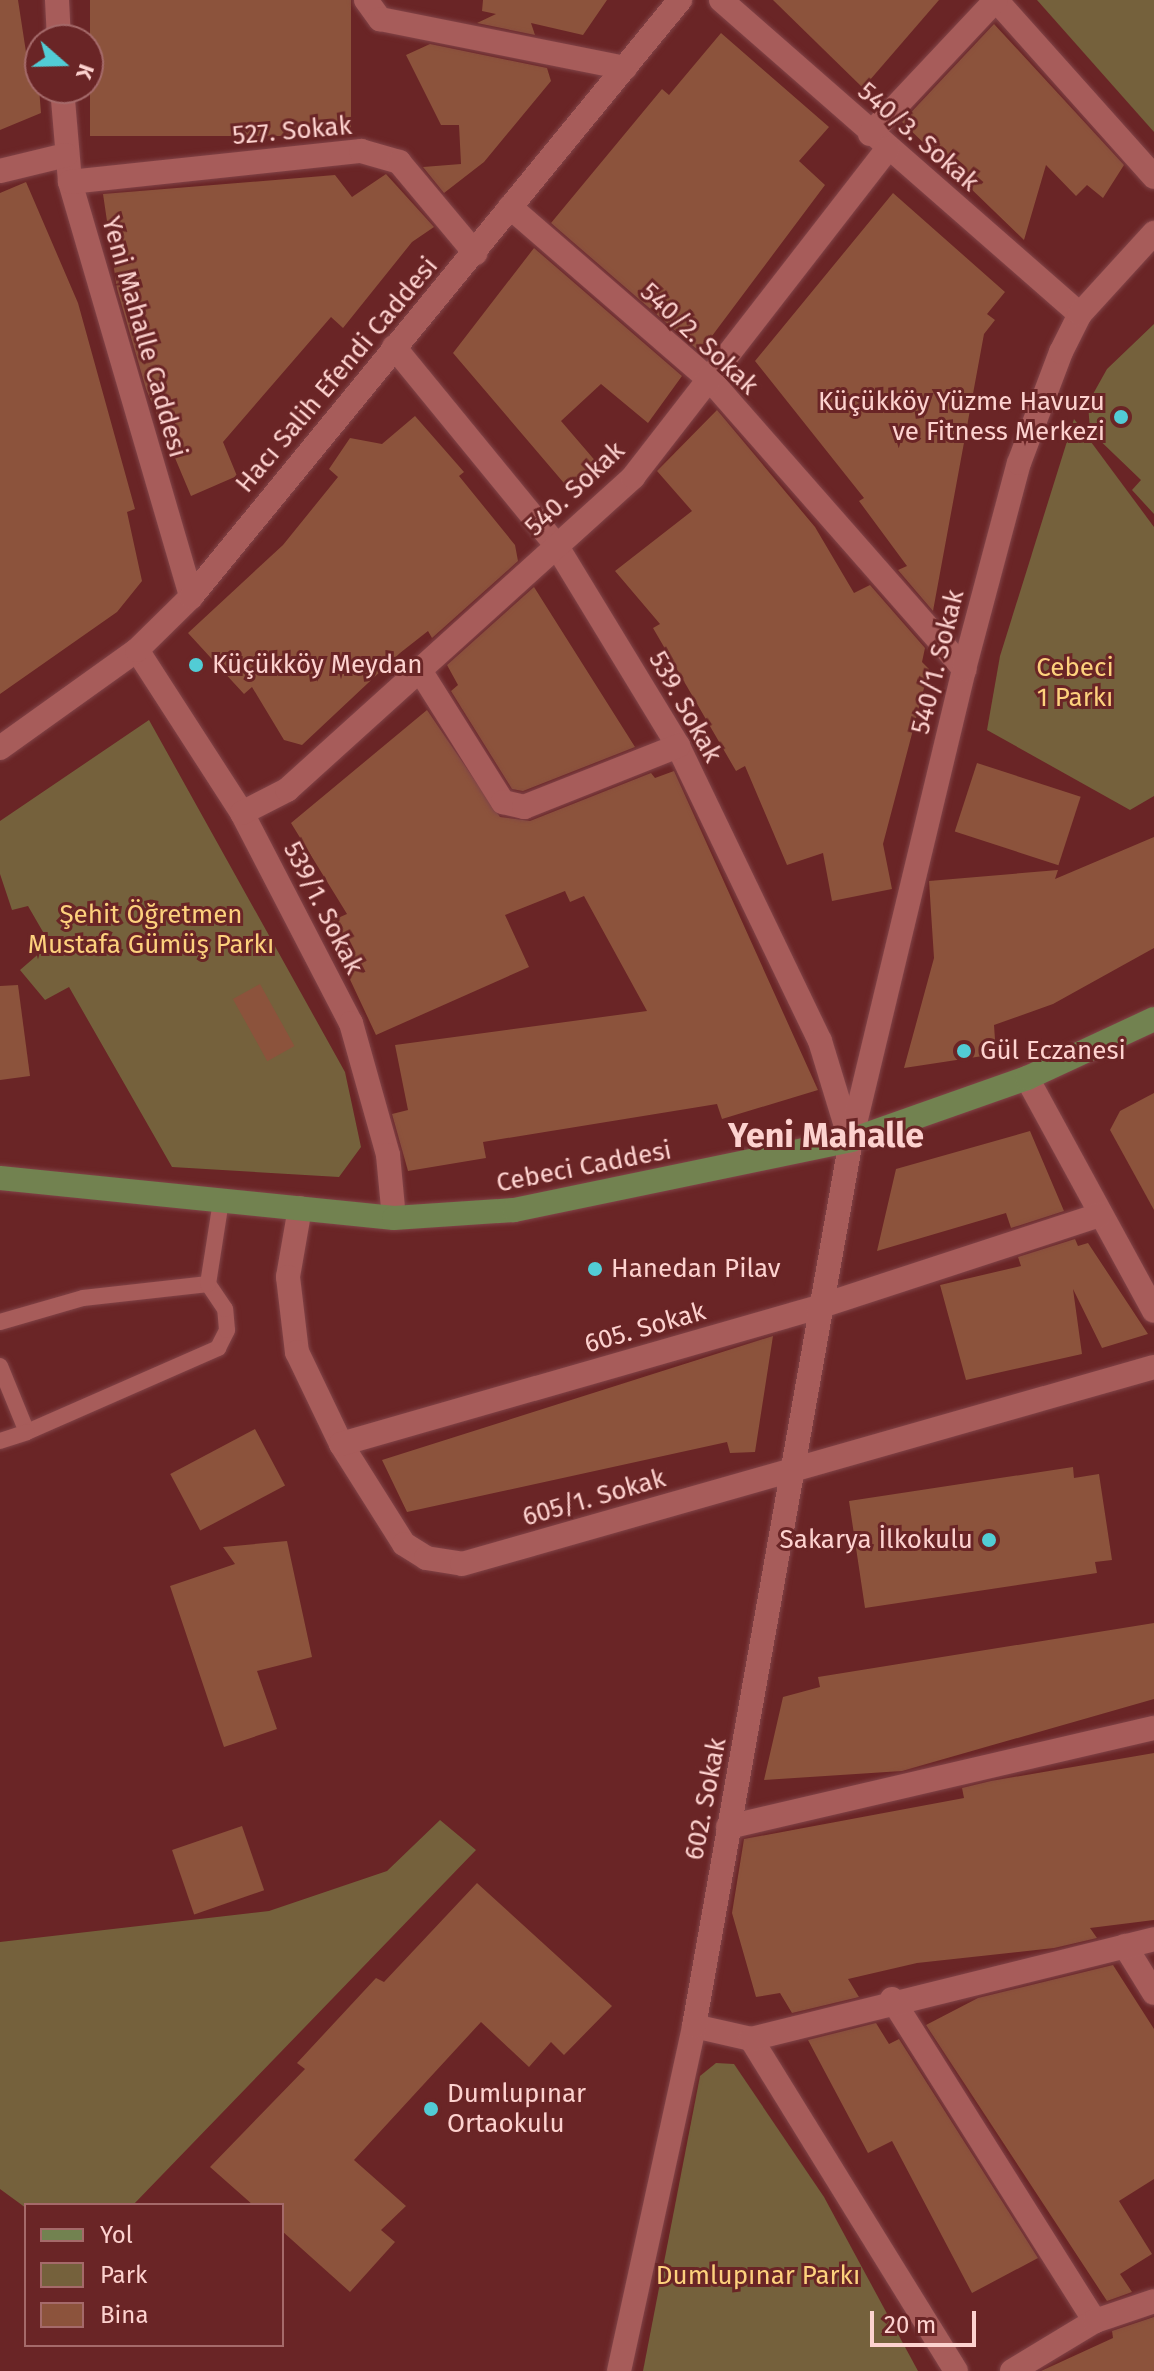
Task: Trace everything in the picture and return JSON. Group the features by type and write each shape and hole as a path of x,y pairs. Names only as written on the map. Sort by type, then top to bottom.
{"main road":[{"name":"Cebeci Caddesi","path":"0,1178 394,1218 514,1210 851,1140 1027,1078 1154,1019"}],"street":[{"path":"57,0 58,24"},
{"path":"366,0 380,19 625,68"},
{"name":"Hacı Salih Efendi Caddesi","path":"0,748 137,650 191,597 680,0"},
{"name":"540/3. Sokak","path":"721,0 1080,314"},
{"path":"996,0 1154,177"},
{"name":"540. Sokak","path":"242,813 287,790 633,477 713,383 879,141 996,0"},
{"name":"Yeni Mahalle Caddesi","path":"63,104 70,182 191,597"},
{"name":"527. Sokak","path":"70,182 361,151 399,162 475,253"},
{"path":"0,171 66,155"},
{"name":"540/2. Sokak","path":"510,207 713,383 964,669"},
{"name":"540/1. Sokak","path":"851,1140 964,669 1019,463 1080,314 1154,233"},
{"name":"539. Sokak","path":"394,347 556,545 678,746 820,1041 851,1140"},
{"name":"539/1. Sokak","path":"137,650 242,813 351,1023 388,1155 394,1218"},
{"path":"421,672 503,802 524,807 678,746"},
{"path":"1027,1078 1154,1311"},
{"name":"602. Sokak","path":"619,2371 694,2026 728,1827 798,1468 818,1307 851,1140"},
{"name":"605/1. Sokak","path":"300,1208 288,1277 297,1352 341,1444 404,1544 426,1558 462,1564 1154,1367"},
{"name":"605. Sokak","path":"341,1444 818,1307 1100,1215"},
{"path":"728,1827 1154,1728"},
{"path":"694,2026 751,2039 892,1999 1154,1939"},
{"path":"1125,1946 1154,1993"},
{"path":"892,1999 1095,2321"},
{"path":"751,2039 956,2371"},
{"path":"1012,2371 1095,2321 1154,2301"}],"lane":[{"path":"0,1441 218,1348 227,1330 225,1309 208,1284 221,1201"},
{"path":"0,1322 83,1298 208,1284"},
{"path":"0,1366 27,1432"}],"green space":[{"path":"1037,0 1154,0 1154,132"},
{"name":"Küçükköy Yüzme Havuzu ve Fitness Merkezi","path":"1154,324 1154,514 1132,490 1141,480 1090,431 1088,403 1107,369"},
{"name":"Cebeci 1 Parkı","path":"1074,419 1154,527 1154,796 1130,810 987,730 1000,656"},
{"name":"Şehit Öğretmen Mustafa Gümüş Parkı","path":"149,720 345,1072 361,1147 339,1177 172,1167 69,987 45,1000 20,970 50,944 28,906 12,910 0,874 0,821"},
{"path":"440,1820 476,1850 135,2203 24,2203 24,2207 0,2189 0,1942 269,1911 387,1871"},
{"name":"Dumlupınar Parkı","path":"716,2063 734,2064 824,2197 918,2371 643,2371 700,2076"}],"building":[{"path":"0,0 18,0 24,39 24,104 40,104 41,113 0,130"},
{"path":"90,0 351,0 351,136 90,136 90,104 104,104 104,24 90,24"},
{"path":"483,0 607,0 583,35 531,23 535,35 477,23 496,14 482,11"},
{"path":"773,0 939,0 863,88"},
{"path":"994,24 1124,165 1103,198 1087,185 1076,196 1046,165 1024,240 902,122"},
{"path":"721,33 829,127 799,161 825,185 700,352 551,223 662,89 669,95"},
{"path":"430,44 547,68 551,81 484,162 444,193 423,167 461,164 459,125 441,125 406,55"},
{"path":"386,174 434,227 412,242 343,328 331,317 223,442 237,476 191,496 146,389 117,289 103,194 335,175 352,197"},
{"path":"26,182 78,303 135,509 127,512 142,581 117,612 0,694 0,193"},
{"path":"893,193 1005,292 987,314 995,320 984,334 933,611 898,570 907,566 859,501 864,498 755,361"},
{"path":"534,248 682,376 648,423 601,384 561,421 598,464 569,489 453,353"},
{"path":"717,410 815,527 854,593 870,585 925,648 922,662 929,669 883,844 892,889 832,901 823,853 787,865 745,766 736,771 653,628 660,624 615,571 692,511 657,471"},
{"path":"415,416 464,472 459,476 515,545 518,561 432,638 428,631 400,653 302,745 284,740 252,687 244,694 188,633 283,545 338,477 329,469 350,438 382,444"},
{"path":"534,587 635,747 523,791 512,789 451,691 458,685 447,665"},
{"path":"427,710 500,817 530,821 651,773 655,778 674,771 818,1090 722,1119 717,1104 483,1142 486,1158 408,1171 392,1114 408,1110 395,1045 647,1011 584,896 570,902 565,891 505,915 529,967 376,1035 324,924 347,914 291,823"},
{"path":"977,763 1081,797 1058,865 955,831"},
{"path":"1154,837 1154,948 1053,1004 994,1025 996,1054 904,1068 934,958 929,881 1058,870 1055,879"},
{"path":"260,984 294,1046 267,1061 233,999"},
{"path":"18,985 30,1076 0,1080 0,986"},
{"path":"1154,1093 1154,1210 1110,1130 1120,1111"},
{"path":"1030,1131 1064,1211 1011,1228 1006,1213 877,1251 896,1169"},
{"path":"1075,1239 1078,1246 1088,1243 1148,1334 1102,1348 1073,1289 1082,1354 966,1380 940,1285 1021,1266 1018,1257"},
{"path":"773,1336 755,1452 730,1453 727,1442 407,1512 382,1460"},
{"path":"255,1429 285,1486 200,1531 170,1474"},
{"path":"1073,1467 1074,1478 1099,1474 1112,1560 1095,1562 1097,1573 865,1608 849,1501"},
{"path":"287,1541 312,1657 257,1671 277,1729 224,1747 170,1586 235,1564 223,1547"},
{"path":"1154,1623 1154,1699 902,1771 764,1780 783,1697 820,1687 818,1677"},
{"path":"1154,1753 1154,1920 1090,1928 1097,1938 1054,1948 917,1963 848,1979 859,1997 792,2013 780,1993 756,1997 732,1913 744,1839 964,1798 962,1788 991,1781"},
{"path":"242,1826 264,1890 194,1914 172,1850"},
{"path":"477,1883 612,2006 564,2055 551,2042 529,2067 481,2022 354,2160 406,2206 381,2230 395,2242 350,2292 284,2233 284,2203 251,2203 210,2167 305,2069 297,2063 376,1978 384,1982"},
{"path":"1113,1965 1154,2029 1154,2179 1119,2201 1152,2254 1120,2274 1132,2292 1107,2301 926,2025 978,1998"},
{"path":"876,2023 889,2044 899,2039 1038,2258 972,2293 892,2141 868,2153 808,2040"},
{"path":"1154,2317 1154,2371 1041,2371 1113,2338 1112,2331"}],"place":[{"name":"Küçükköy Yüzme Havuzu ve Fitness Merkezi","path":"1121,417"},
{"name":"Küçükköy Meydan","path":"196,665"},
{"name":"Gül Eczanesi","path":"964,1051"},
{"name":"Hanedan Pilav","path":"595,1269"},
{"name":"Sakarya İlkokulu","path":"989,1540"},
{"name":"Dumlupınar Ortaokulu","path":"431,2109"}],"district":[{"name":"Yeni Mahalle","path":"826,1136"}]}
